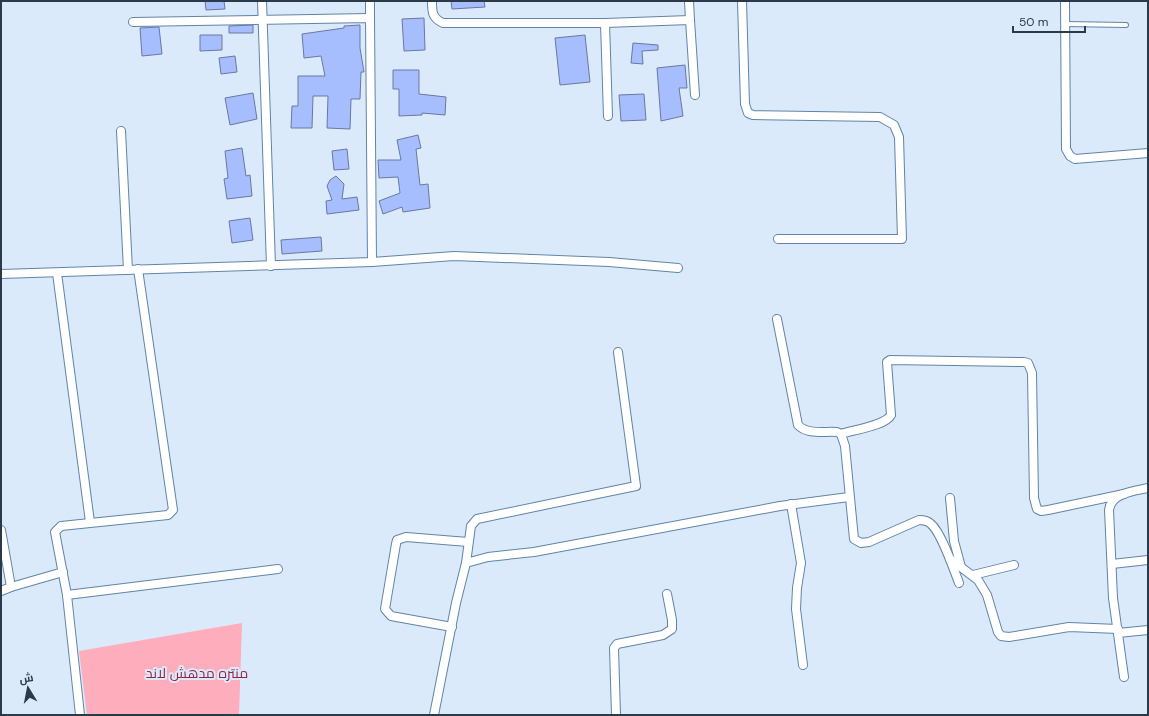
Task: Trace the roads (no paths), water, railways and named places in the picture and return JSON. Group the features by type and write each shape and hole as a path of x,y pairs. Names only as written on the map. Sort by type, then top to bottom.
{"street":[{"path":"262,1 271,266"},
{"path":"370,1 372,262"},
{"path":"432,1 434,16 437,20 443,22 605,23 690,20"},
{"path":"688,1 695,95"},
{"path":"742,1 745,104 748,113 753,115 880,117 894,125 899,137 902,239 778,239"},
{"path":"1065,1 1066,149 1068,153 1075,159 1148,153"},
{"path":"133,22 370,18"},
{"path":"605,23 608,116"},
{"path":"121,131 128,270"},
{"path":"1,274 372,262 454,256 602,262 678,268"},
{"path":"80,715 67,595 55,532 61,526 168,515 173,510 138,269"},
{"path":"57,273 90,522"},
{"path":"777,320 798,425 807,431 837,432 841,434 878,424 890,417 887,366 887,362 890,360 1024,362 1028,363 1032,373 1034,498 1037,509 1041,511 1048,510 1148,488"},
{"path":"434,715 466,563 471,526 477,519 486,515 636,486 618,352"},
{"path":"841,434 845,446 852,535 856,542 869,542 920,520 924,520 934,526 959,583"},
{"path":"1124,494 1115,498 1109,503 1113,598 1124,677"},
{"path":"466,563 488,557 534,552 791,504 849,497"},
{"path":"950,498 954,541 961,567"},
{"path":"791,504 801,563 797,588 796,609 803,665"},
{"path":"1,530 11,588"},
{"path":"452,627 391,616 388,614 385,609 396,544 398,540 406,537 468,542"},
{"path":"950,560 978,580 987,595 998,632 1001,636 1009,638 1069,627 1118,631 1148,630"},
{"path":"1112,564 1148,560"},
{"path":"973,575 1014,565"},
{"path":"67,595 278,569"},
{"path":"1,591 63,572"},
{"path":"616,715 614,648 617,644 663,635 672,629 672,620 667,594"}],"lane":[{"path":"1065,24 1126,25"}],"park label":[{"name":"منتره مدهش لاند","path":"197,673"}]}
